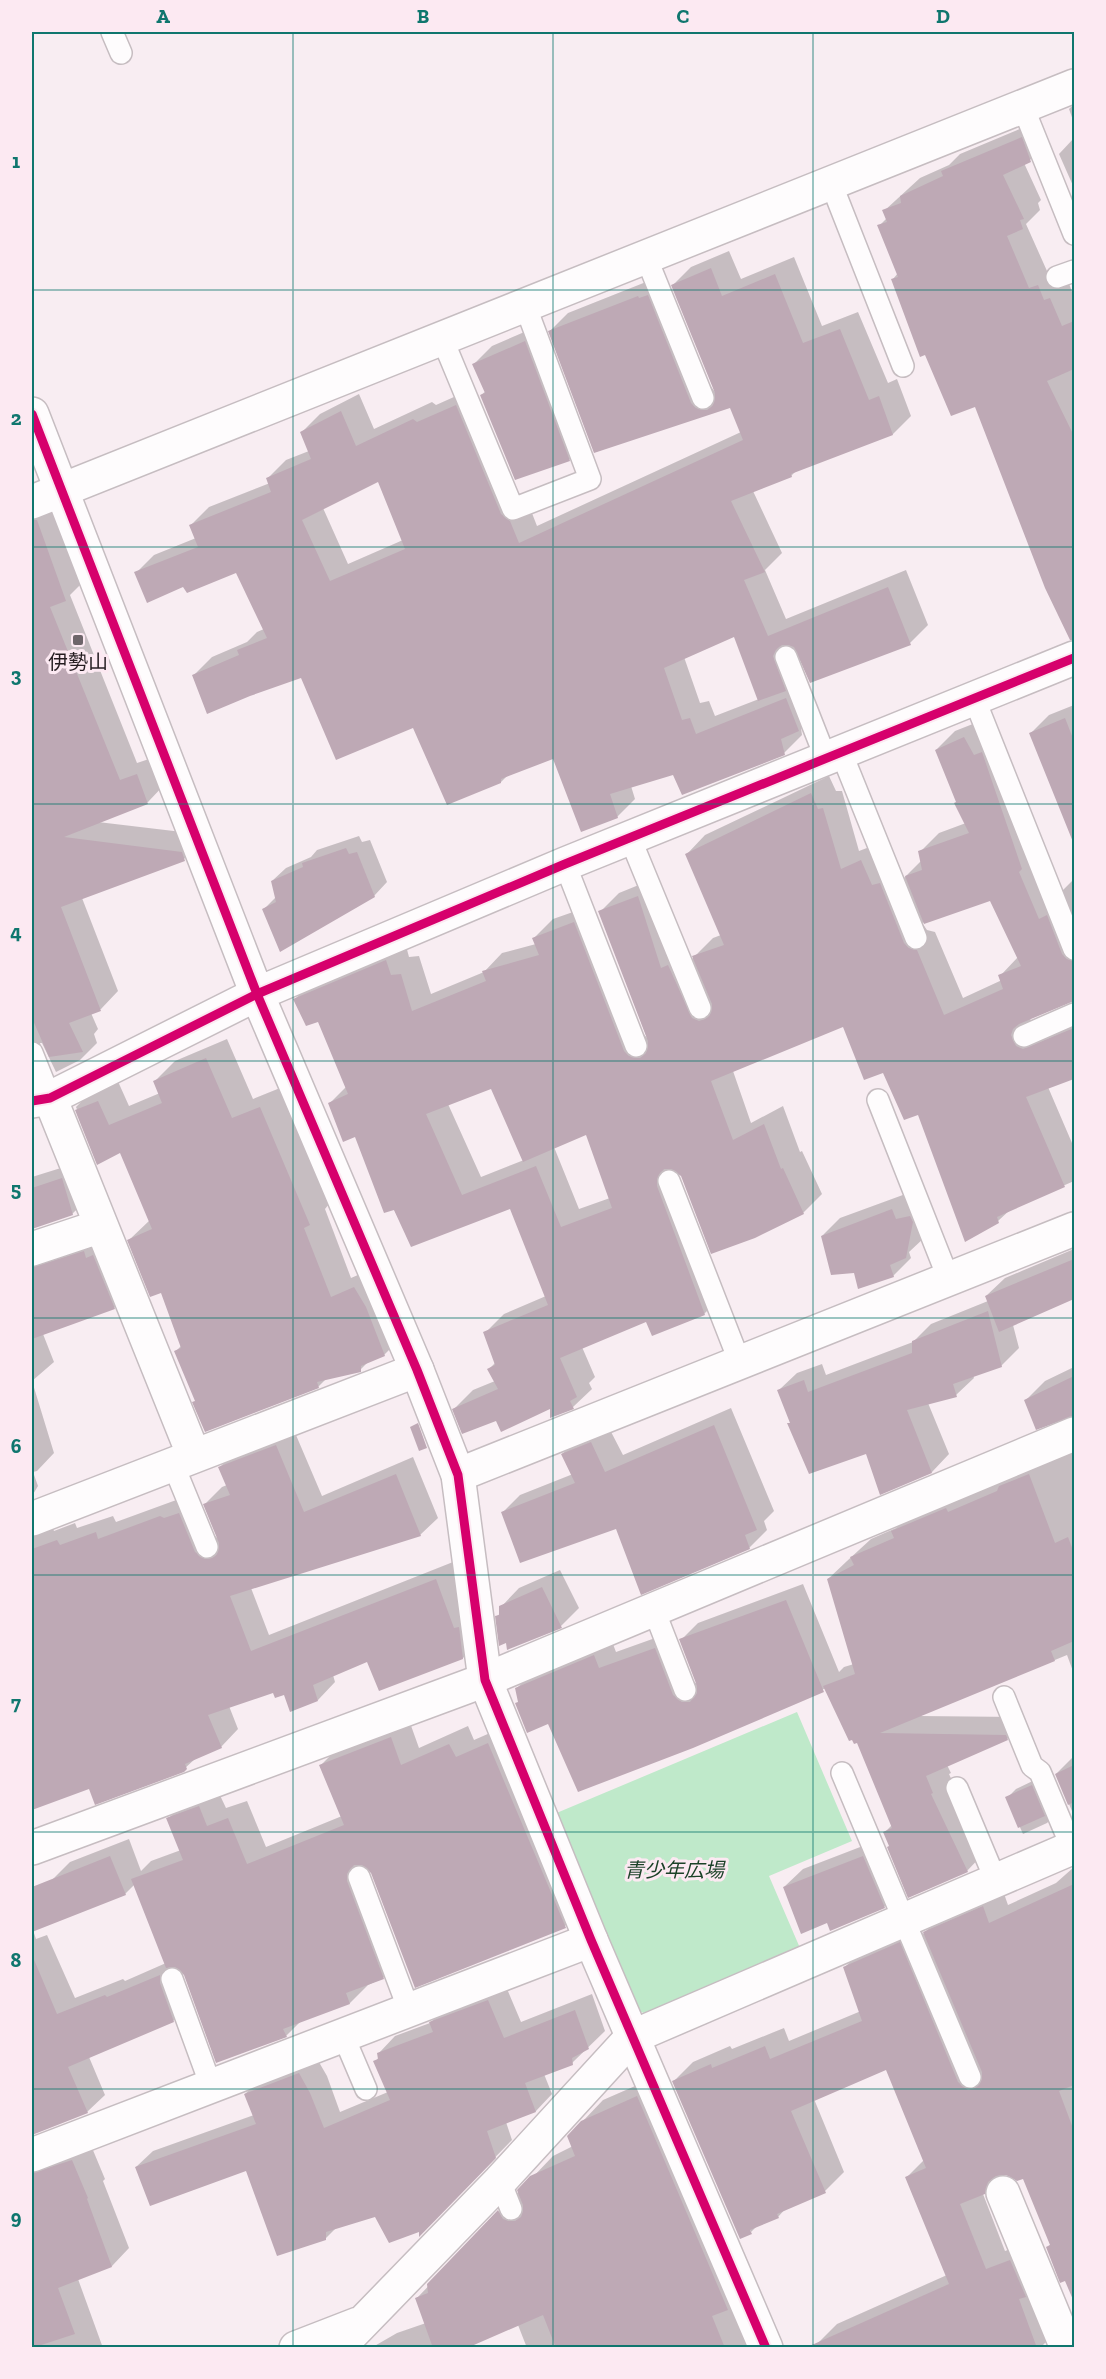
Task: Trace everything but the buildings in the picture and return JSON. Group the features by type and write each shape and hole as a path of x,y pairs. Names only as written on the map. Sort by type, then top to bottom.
{"street":[{"path":"32,502 1074,86"},
{"path":"32,414 257,994 417,1370 458,1475 485,1680 591,1940 766,2348"},
{"path":"184,1460 101,1226 40,1099 257,994 565,864 1074,658"},
{"path":"32,1249 101,1226"},
{"path":"458,1475 1074,1229"},
{"path":"32,1519 417,1370"},
{"path":"32,1848 485,1680 1074,1434"},
{"path":"338,2348 360,2323 506,2194 632,2037 904,1922 1073,1847"},
{"path":"32,2155 591,1940"},
{"path":"1003,2193 1067,2348"},
{"path":"296,2348 360,2323"}],"lane":[{"path":"112,32 121,53"},
{"path":"1023,107 1074,234"},
{"path":"831,183 903,366"},
{"path":"646,257 703,398"},
{"path":"442,338 513,509 590,479 525,305"},
{"path":"786,657 916,938"},
{"path":"974,698 1074,949"},
{"path":"630,838 699,1008"},
{"path":"565,864 636,1046"},
{"path":"1023,1036 1074,1014"},
{"path":"32,1053 40,1099"},
{"path":"878,1100 950,1280"},
{"path":"669,1181 740,1363"},
{"path":"184,1460 207,1548"},
{"path":"654,1610 685,1690"},
{"path":"1004,1697 1032,1767 1040,1772 1073,1847"},
{"path":"842,1773 970,2077"},
{"path":"957,1788 996,1881"},
{"path":"358,1877 409,2010"},
{"path":"172,1979 211,2086"},
{"path":"344,2035 366,2089"}],"green space":[{"name":"青少年広場","path":"797,1712 852,1841 769,1876 800,1948 644,2013 629,2008 547,1817"}],"cycle path":[{"path":"32,414 257,994 417,1370 458,1475 485,1680 591,1940 766,2348"},
{"path":"32,1101 50,1098 257,994 565,864 1074,658"}],"place":[{"name":"伊勢山","path":"78,640"}]}
